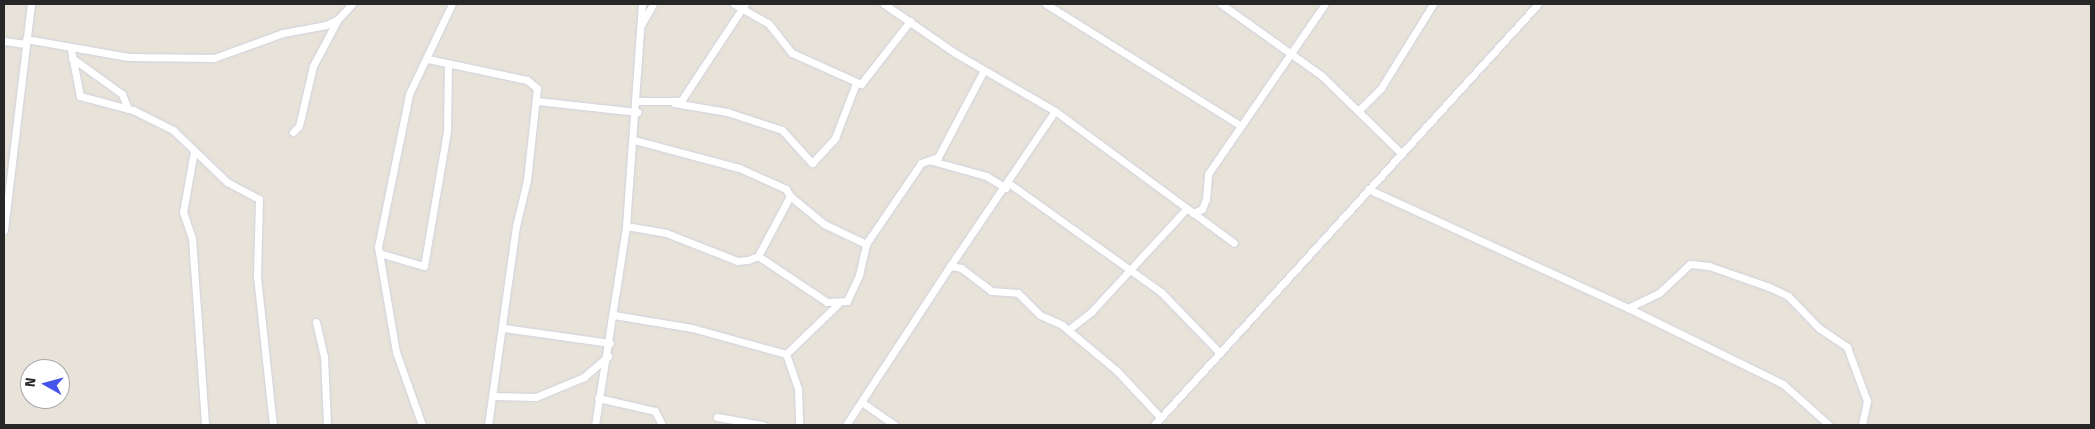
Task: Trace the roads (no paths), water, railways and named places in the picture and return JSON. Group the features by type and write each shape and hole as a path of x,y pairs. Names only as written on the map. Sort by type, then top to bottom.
{"street":[{"path":"4,230 31,4"},
{"path":"294,132 299,126 313,66 338,19 352,4"},
{"path":"422,425 396,352 379,253 384,204 409,94 428,59 452,4"},
{"path":"595,425 598,398 608,356 626,226 638,101 642,4"},
{"path":"640,27 654,4"},
{"path":"734,4 744,6 768,24 792,53 856,83 864,81 910,21"},
{"path":"884,4 984,70 1055,111 1234,243"},
{"path":"1046,4 1240,125"},
{"path":"1222,4 1290,51 1358,111 1400,153"},
{"path":"1068,330 1092,311 1129,268 1189,211 1202,209 1208,174 1290,51 1325,4"},
{"path":"1358,111 1381,88 1433,4"},
{"path":"1154,425 1400,153 1538,4"},
{"path":"674,104 687,94 744,6"},
{"path":"4,41 26,41 71,50 180,60 214,58 338,19"},
{"path":"71,50 80,96 128,109 173,130 227,182 259,199 257,276 273,425"},
{"path":"72,58 122,94 128,109"},
{"path":"428,59 527,80 537,88 537,101 504,328 488,425"},
{"path":"379,253 424,266 447,131 448,64"},
{"path":"786,354 837,305 847,300 859,275 866,244 918,168 931,161 953,131 984,70"},
{"path":"638,101 727,112 782,130 812,163 835,138 856,83"},
{"path":"537,101 637,112"},
{"path":"846,425 863,403 950,266 1008,186 1055,111"},
{"path":"634,140 738,168 766,178 824,224 866,244"},
{"path":"194,151 183,212 192,238 206,425"},
{"path":"931,161 945,162 1008,186 1129,268 1179,309 1220,353"},
{"path":"1368,189 1628,308 1783,384 1829,425"},
{"path":"758,256 790,196"},
{"path":"626,226 666,233 737,261 758,256 837,305"},
{"path":"1628,308 1658,293 1690,264 1709,266 1788,296 1819,328 1847,347 1867,401 1862,425"},
{"path":"950,266 961,268 991,291 1018,294 1040,316 1068,330 1117,371 1160,418"},
{"path":"614,315 692,328 786,354"},
{"path":"316,322 324,356 327,425"},
{"path":"504,328 610,343"},
{"path":"786,354 798,389 798,425"},
{"path":"494,396 536,397 584,377 608,356"},
{"path":"598,398 655,411 661,423"},
{"path":"863,403 895,425"},
{"path":"717,417 763,425"}]}
